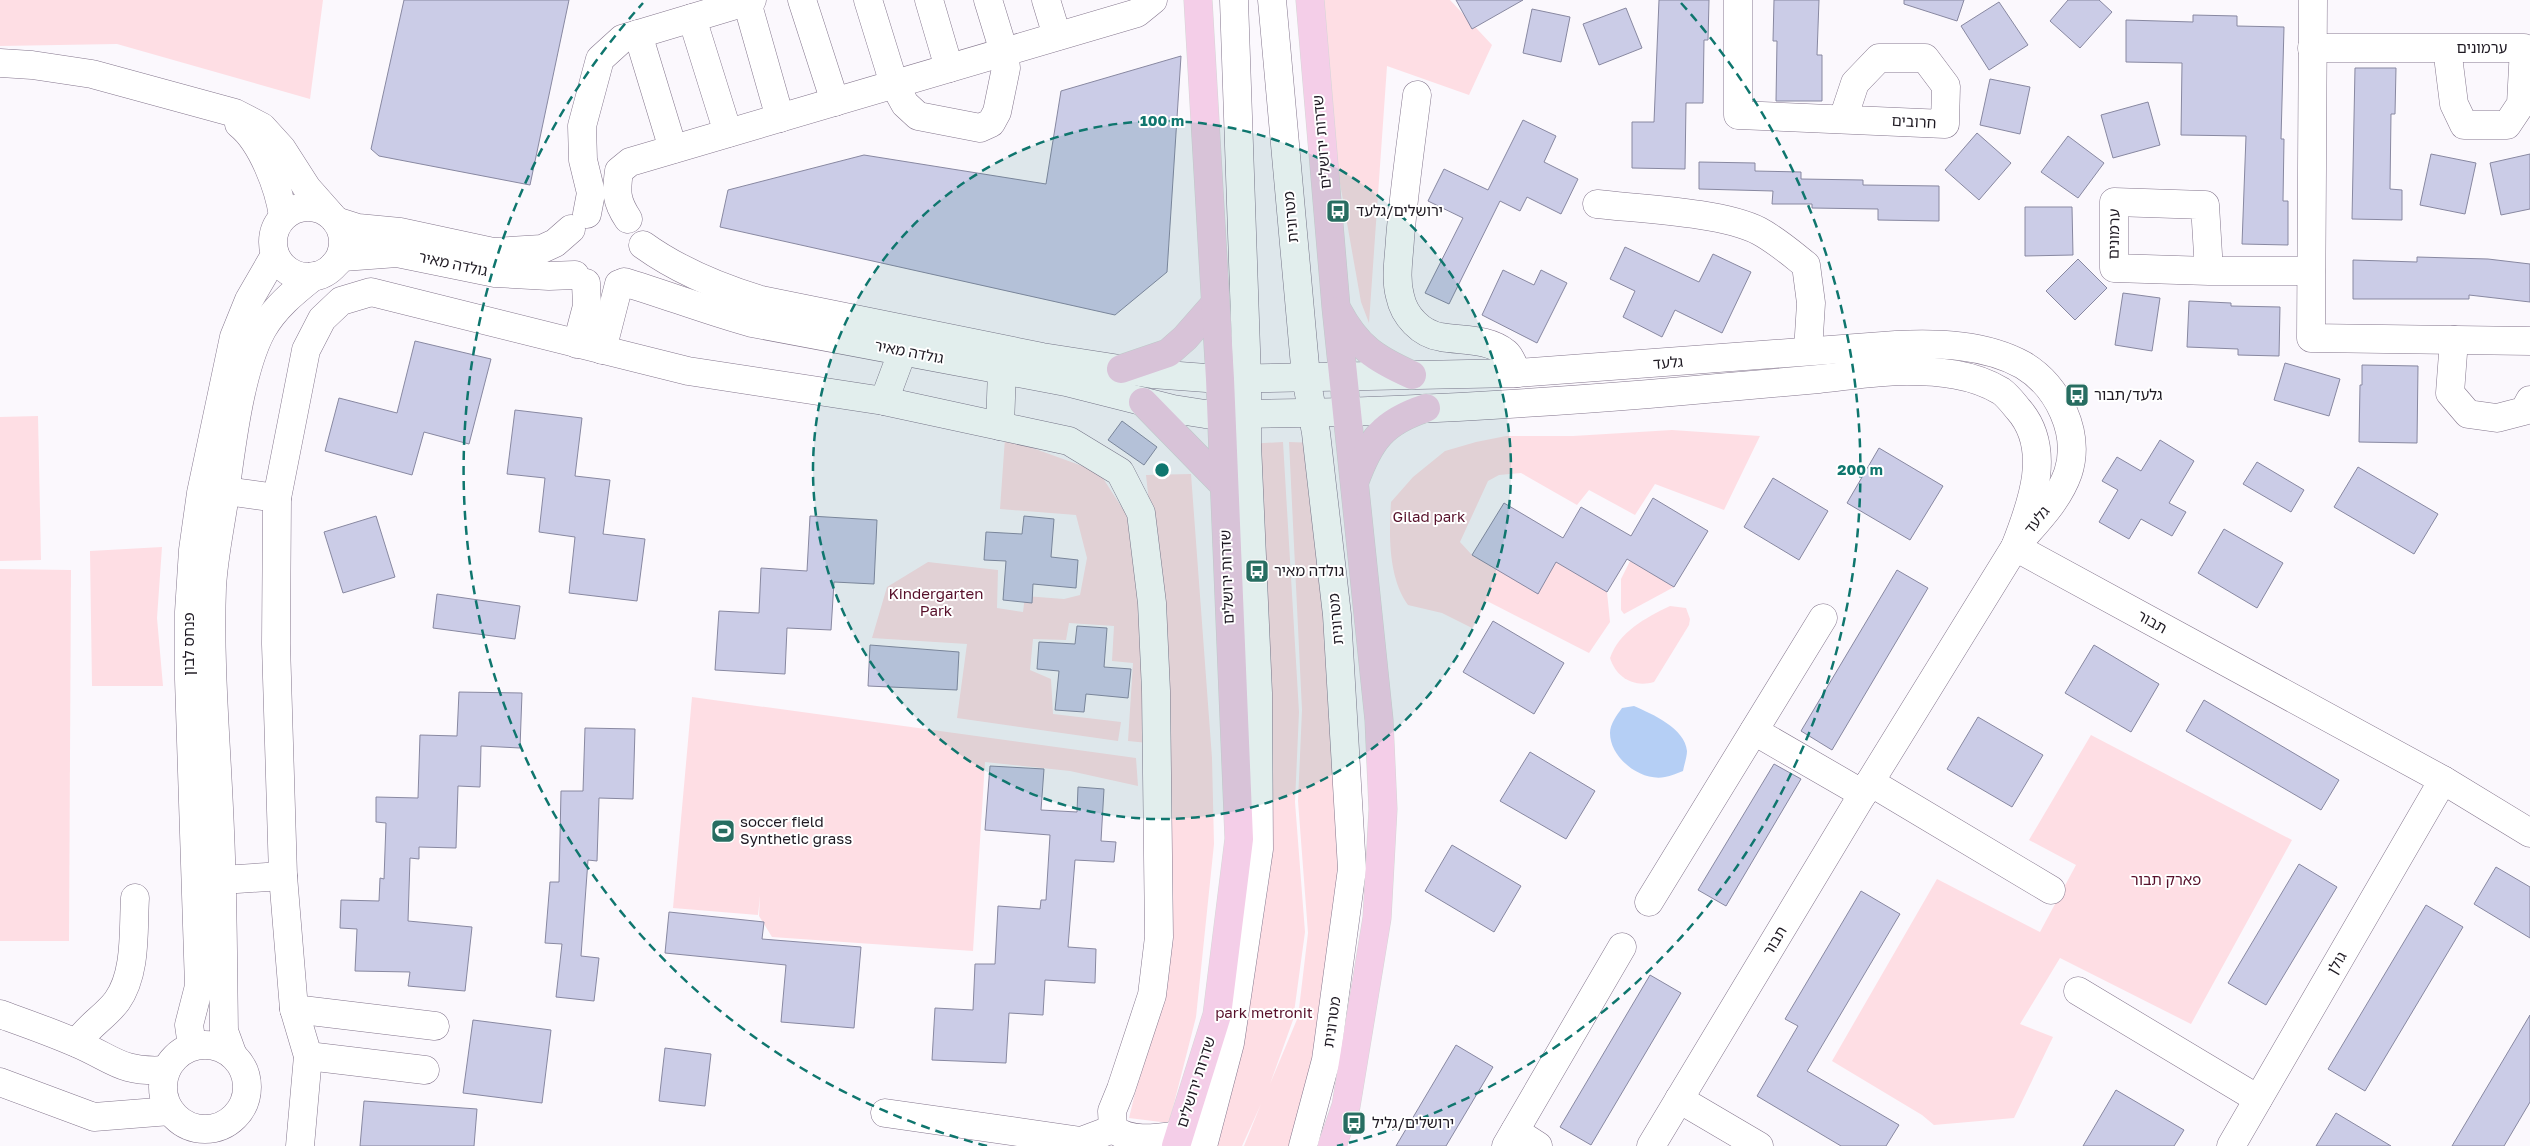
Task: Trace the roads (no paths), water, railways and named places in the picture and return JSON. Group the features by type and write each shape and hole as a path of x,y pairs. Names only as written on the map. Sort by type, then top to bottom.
{"main road":[{"name":"שדרות ירושלים","path":"1186,1142 1217,1015 1238,839 1220,379 1214,305 1198,0"},
{"name":"שדרות ירושלים","path":"1310,0 1336,307 1379,720 1383,809 1377,918 1346,1106 1332,1146"},
{"path":"1121,369 1168,352 1185,338 1214,305"},
{"path":"1336,307 1344,324 1366,351 1381,361 1412,375"},
{"path":"1143,402 1224,485"},
{"path":"1354,485 1363,460 1380,433 1393,422 1426,408"}],"street":[{"path":"802,0 835,102"},
{"path":"868,0 894,84 905,104 918,116 980,128 991,123 997,112 1006,68 1004,52 988,0"},
{"path":"929,0 950,68"},
{"path":"1046,0 1057,36"},
{"path":"583,160 630,162 1057,36 1109,10 1137,13 1153,0"},
{"path":"300,1146 308,1056 294,1009 283,876 276,644 277,498 306,350 322,319 341,301 371,292 688,372 884,401 1069,441 1120,472 1141,513 1152,603 1156,691 1159,937 1152,994 1112,1111 1114,1129 1124,1137 1186,1142 1230,1043 1260,849 1258,693 1234,0"},
{"name":"מטרונית","path":"1272,0 1306,376 1337,615 1352,869 1326,1060 1303,1146"},
{"path":"1738,0 1738,114 1844,119"},
{"path":"2313,0 2311,338 2530,341"},
{"path":"590,347 587,306 580,279 568,264 565,251 591,193 583,160 582,126 600,59 622,39 750,1 780,118"},
{"path":"692,18 728,134"},
{"path":"638,34 674,149"},
{"name":"ערמונים","path":"2312,48 2447,48"},
{"path":"0,63 32,65 92,74 236,113 262,126 282,149 307,188 333,218 343,238 340,257 324,270 302,277 291,273 281,266 272,244 273,234 284,216 301,207 311,207 333,218"},
{"path":"1416,95 1397,278 1400,298 1407,314 1418,326 1434,336 1480,341 1497,348 1508,354 1518,373"},
{"path":"215,107 246,130 266,162 277,188 284,216"},
{"path":"628,219 618,204 617,186 619,171 630,162"},
{"path":"1596,204 1729,220 1759,231 1782,246 1806,265 1812,303 1808,351"},
{"path":"579,222 608,210 619,213 636,226 643,245 640,266 621,283 590,347"},
{"name":"גולדה מאיר","path":"333,218 358,228 400,232 492,252 542,249 555,243 579,222"},
{"name":"גולדה מאיר","path":"643,245 688,273 720,288 761,300 1042,357 1121,369 1220,379 1343,376"},
{"name":"גולדה מאיר","path":"324,270 343,256 398,253 495,273 580,279"},
{"name":"פנחס לבון","path":"192,1046 189,1025 199,986 189,679 189,612 193,550 204,475 234,337 248,300 275,255"},
{"name":"פנחס לבון","path":"232,1053 224,1031 222,880 212,661 212,587 218,528 226,491 231,446 251,356 263,329 273,313 285,300 324,270"},
{"path":"2209,271 2311,271"},
{"path":"580,279 598,287 621,283"},
{"name":"גולדה מאיר","path":"621,283 654,290 720,315 752,323 1086,386 1173,409 1220,414 1347,411"},
{"path":"2454,340 2450,393 2468,414 2497,418 2524,411 2530,400"},
{"name":"גלעד","path":"1343,376 1518,373 1808,351 1933,344 1968,347 2023,365 2040,379 2056,397 2066,418 2071,444 2068,472 2059,493 2015,547"},
{"path":"884,401 903,350"},
{"path":"1000,426 1002,370"},
{"name":"גלעד","path":"1347,411 1426,408 1642,394 1904,371 1961,376 1984,382 2004,393 2022,413 2032,430 2037,452 2035,488 2030,508 2015,547"},
{"path":"226,491 277,498"},
{"name":"תבור","path":"1651,1146 1866,788 2015,547 2443,780 2530,833"},
{"path":"1650,902 1823,618"},
{"path":"1754,731 1866,788 2050,890"},
{"name":"גולן","path":"2231,1146 2443,780"},
{"path":"222,880 283,876"},
{"path":"77,1043 83,1033 118,1000 131,968 134,898"},
{"path":"1538,1146 1510,1139 1622,947"},
{"path":"2078,991 2258,1099"},
{"path":"294,1009 435,1026"},
{"path":"0,1014 77,1043 121,1066 143,1072 166,1070"},
{"path":"184,1128 163,1091 166,1070 181,1051 192,1046 206,1044 220,1046 232,1053 241,1063 246,1074 248,1086 247,1099 232,1120 224,1146"},
{"path":"308,1056 425,1070"},
{"path":"0,1082 94,1117 184,1128 211,1129 232,1120"},
{"path":"1680,1099 1759,1146"},
{"path":"886,1112 1081,1141 1114,1129"}],"water":[{"path":"1634,706 1666,723 1680,735 1687,751 1683,771 1667,777 1656,778 1637,772 1621,759 1611,742 1610,730 1622,708"}],"place":[{"name":"ירושלים/גלעד","path":"1338,211"},
{"name":"גלעד/תבור","path":"2077,395"},
{"name":"גולדה מאיר","path":"1257,571"},
{"name":"soccer field Synthetic grass","path":"723,831"},
{"name":"ירושלים/גליל","path":"1354,1123"}],"park label":[{"name":"Gilad park","path":"1429,517"},
{"name":"Kindergarten Park","path":"936,602"},
{"name":"פארק תבור","path":"2166,880"},
{"name":"park metronit","path":"1264,1013"}]}
